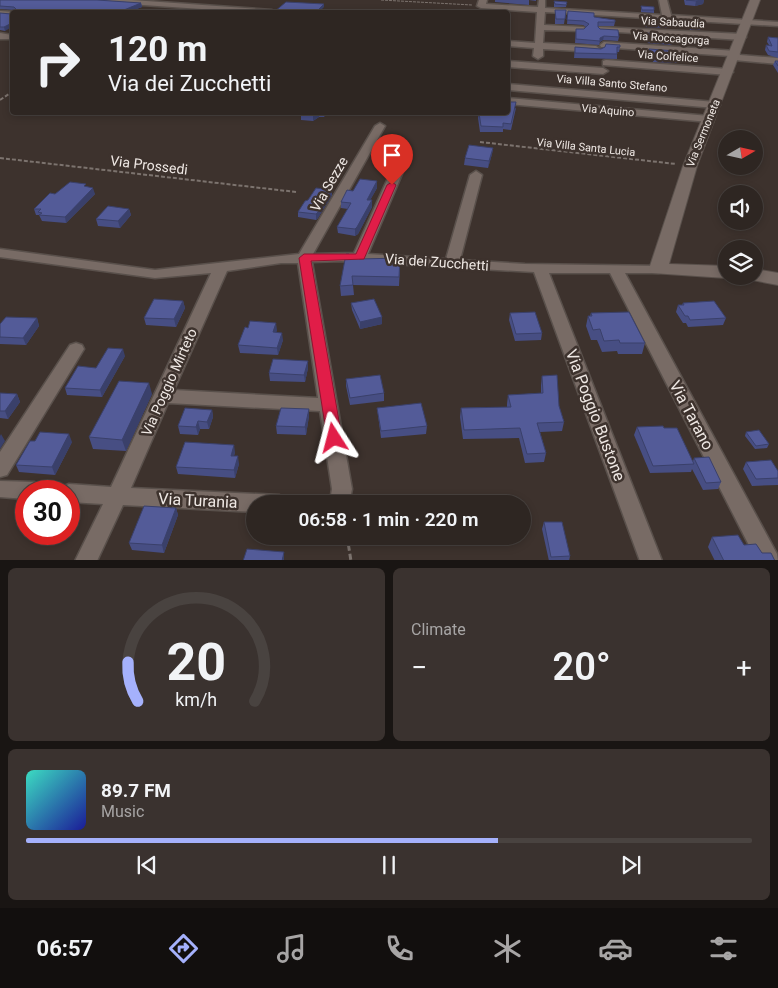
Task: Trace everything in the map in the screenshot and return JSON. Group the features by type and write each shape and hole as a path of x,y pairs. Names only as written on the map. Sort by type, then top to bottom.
{"street":[{"path":"100,0 155,2 244,10"},
{"path":"537,66 542,0"},
{"path":"663,0 668,17"},
{"name":"Via Sermoneta","path":"658,269 690,166 735,56 755,0"},
{"path":"142,10 155,2"},
{"path":"482,3 542,10 777,25"},
{"path":"540,27 583,29"},
{"name":"Via Sabaudia","path":"602,29 742,37"},
{"name":"Via Roccagorga","path":"510,44 602,47 735,56 778,61"},
{"name":"Via Colfelice","path":"510,64 728,72"},
{"name":"Via Villa Santo Stefano","path":"510,87 715,105"},
{"name":"Via Aquino","path":"510,101 709,119"},
{"name":"Via Sezze","path":"304,258 380,126"},
{"path":"360,257 399,167"},
{"path":"452,264 476,175"},
{"name":"Via dei Zucchetti","path":"0,253 155,274 221,268 262,261 360,257 540,268 718,272"},
{"path":"304,258 329,404 342,489 341,495"},
{"name":"Via Poggio Mirteto","path":"86,560 221,268"},
{"name":"Via Poggio Bustone","path":"540,268 651,560"},
{"name":"Via Tarano","path":"615,269 769,560"},
{"path":"763,276 778,279"},
{"path":"0,469 76,349"},
{"path":"163,396 329,404"},
{"path":"0,489 15,490"},
{"path":"80,494 117,496"},
{"name":"Via Turania","path":"117,496 246,502"}],"path":[{"path":"381,0 430,3 482,3"},
{"name":"Via Villa Santa Lucia","path":"480,142 690,166"},
{"name":"Via Prossedi","path":"0,158 296,192"},
{"path":"348,545 351,560"}],"building":[{"path":"0,0 97,0 141,3 124,10 15,10 14,7 0,6"},
{"path":"554,1 567,2 566,5 555,4"},
{"path":"286,2 324,4 318,10 276,10"},
{"path":"641,6 654,7 654,10 642,10"},
{"path":"555,10 566,10 565,19 556,19"},
{"path":"568,11 594,13 594,17 615,20 615,22 598,22 598,27 600,29 618,30 619,37 604,36 600,38 600,41 576,39 576,29 584,29 589,24 584,21 567,20"},
{"path":"0,13 10,14 10,24 0,27"},
{"path":"643,17 665,20 667,26 644,25"},
{"path":"690,24 703,25 705,28 691,27"},
{"path":"647,33 670,35 673,42 648,41"},
{"path":"768,37 778,38 778,52 769,51 766,45 772,46"},
{"path":"606,44 620,45 620,47 617,47 617,54 575,53 575,47 601,49"},
{"path":"649,49 676,51 679,61 653,59"},
{"path":"510,102 516,102 511,124 503,123 503,127 481,126 479,115 510,115"},
{"path":"469,145 493,148 489,161 465,158"},
{"path":"360,179 377,181 367,200 372,200 355,229 337,227 351,203 341,202 347,190 353,191"},
{"path":"70,182 86,184 84,186 93,188 65,217 39,215 42,213 38,212 41,209 34,209 50,193 55,194"},
{"path":"316,188 332,190 316,214 298,212 305,201 308,200"},
{"path":"108,206 129,209 118,221 96,219"},
{"path":"346,254 349,254 349,257 359,257 359,259 400,258 399,277 352,276 353,285 340,286"},
{"path":"154,299 183,301 174,319 144,318"},
{"path":"374,299 382,317 360,322 351,303"},
{"path":"714,301 726,318 690,320 678,305 684,305 683,303"},
{"path":"535,312 542,333 516,334 510,313"},
{"path":"629,312 645,343 620,343 619,340 604,341 600,329 593,330 588,316 592,316 591,313"},
{"path":"6,317 37,318 23,338 0,337 0,324"},
{"path":"250,321 276,323 273,332 282,333 277,348 238,345 245,327 248,328"},
{"path":"108,348 123,349 100,390 65,388 78,366 96,368"},
{"path":"273,359 308,361 304,375 269,373"},
{"path":"380,375 384,393 350,398 346,379"},
{"path":"557,375 559,406 564,422 537,423 546,453 527,454 520,428 464,430 461,408 511,407 508,395 543,393 542,376"},
{"path":"119,381 149,383 122,440 89,437"},
{"path":"0,393 17,394 5,411 0,411"},
{"path":"421,403 427,426 381,431 377,408"},
{"path":"185,408 212,410 207,422 198,421 196,427 178,426"},
{"path":"281,408 309,409 305,427 276,426"},
{"path":"663,426 664,428 677,428 694,464 653,466 637,427"},
{"path":"759,430 769,444 756,446 746,432"},
{"path":"40,432 69,434 52,467 16,465 30,441 35,441"},
{"path":"185,442 234,445 231,456 238,456 234,470 176,467"},
{"path":"709,457 721,482 706,483 694,458"},
{"path":"771,460 778,471 778,478 756,479 746,462"},
{"path":"144,506 176,508 162,545 129,543"},
{"path":"544,522 562,522 570,556 551,557"},
{"path":"738,535 744,545 756,544 762,553 771,553 774,560 724,560 712,537"},
{"path":"247,549 284,552 282,560 243,560"}],"route":[{"path":"334,438 304,258 360,257 392,185"}]}
